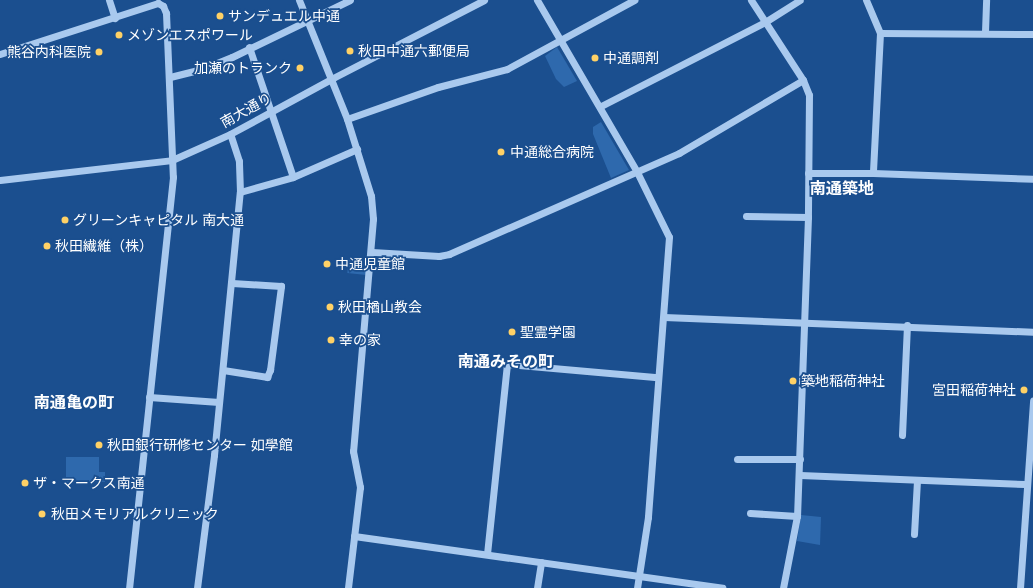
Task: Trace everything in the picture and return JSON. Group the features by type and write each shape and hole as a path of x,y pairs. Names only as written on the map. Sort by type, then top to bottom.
{"street":[{"path":"109,0 115,18"},
{"path":"299,0 333,78 371,196 372,252 353,451 360,487 348,588"},
{"path":"170,77 202,69 308,21 350,0"},
{"name":"南大通り","path":"0,180 172,160 230,134 333,78 484,0"},
{"path":"537,0 601,106 637,172 669,238 664,317 657,377 648,517 637,588"},
{"path":"347,119 438,87 506,69 561,41 634,0"},
{"path":"751,0 804,80 809,95 808,217 800,475 797,516 783,588"},
{"path":"601,106 766,22 800,0"},
{"path":"866,0 880,33 873,173"},
{"path":"985,32 986,0"},
{"path":"0,54 158,3 163,6 170,77 173,177 129,588"},
{"path":"880,33 985,32 1033,34"},
{"path":"249,48 272,111 293,177"},
{"path":"372,252 439,256 449,254 637,172 679,152 804,80"},
{"path":"197,588 223,370 240,192 239,161 230,134"},
{"path":"240,192 293,177 357,149"},
{"path":"808,173 873,173 1033,179"},
{"path":"746,216 808,217"},
{"path":"223,370 267,377 270,370 281,286 232,282"},
{"path":"664,317 804,324 907,325 1033,332"},
{"path":"902,435 907,325"},
{"path":"486,554 507,364 657,377"},
{"path":"149,397 219,402"},
{"path":"1020,588 1025,484 1033,400"},
{"path":"737,459 800,459"},
{"path":"800,475 1025,484"},
{"path":"914,534 917,480"},
{"path":"750,512 797,516"},
{"path":"354,536 722,588"},
{"path":"537,588 540,562"}],"shaded area":[{"path":"557,47 577,81 564,87 556,79 545,56"},
{"path":"601,122 629,170 611,178 593,134 593,127"},
{"path":"349,257 368,259 366,275 347,273"},
{"path":"66,457 99,457 99,472 105,472 105,482 66,482"},
{"path":"801,515 821,517 820,545 797,541"}],"place":[{"name":"サンデュエル中通","path":"220,16"},
{"name":"メゾンエスポワール","path":"119,35"},
{"name":"秋田中通六郵便局","path":"350,51"},
{"name":"熊谷内科医院","path":"99,52"},
{"name":"中通調剤","path":"595,58"},
{"name":"加瀬のトランク","path":"300,68"},
{"name":"中通総合病院","path":"501,152"},
{"name":"グリーンキャピタル 南大通","path":"65,220"},
{"name":"秋田繊維（株）","path":"47,246"},
{"name":"中通児童館","path":"327,264"},
{"name":"秋田楢山教会","path":"330,307"},
{"name":"聖霊学園","path":"512,332"},
{"name":"幸の家","path":"331,340"},
{"name":"築地稲荷神社","path":"793,381"},
{"name":"宮田稲荷神社","path":"1024,390"},
{"name":"秋田銀行研修センター 如學館","path":"99,445"},
{"name":"ザ・マークス南通","path":"25,483"},
{"name":"秋田メモリアルクリニック","path":"42,514"}],"district":[{"name":"南通築地","path":"842,188"},
{"name":"南通みその町","path":"506,361"},
{"name":"南通亀の町","path":"74,402"}]}
